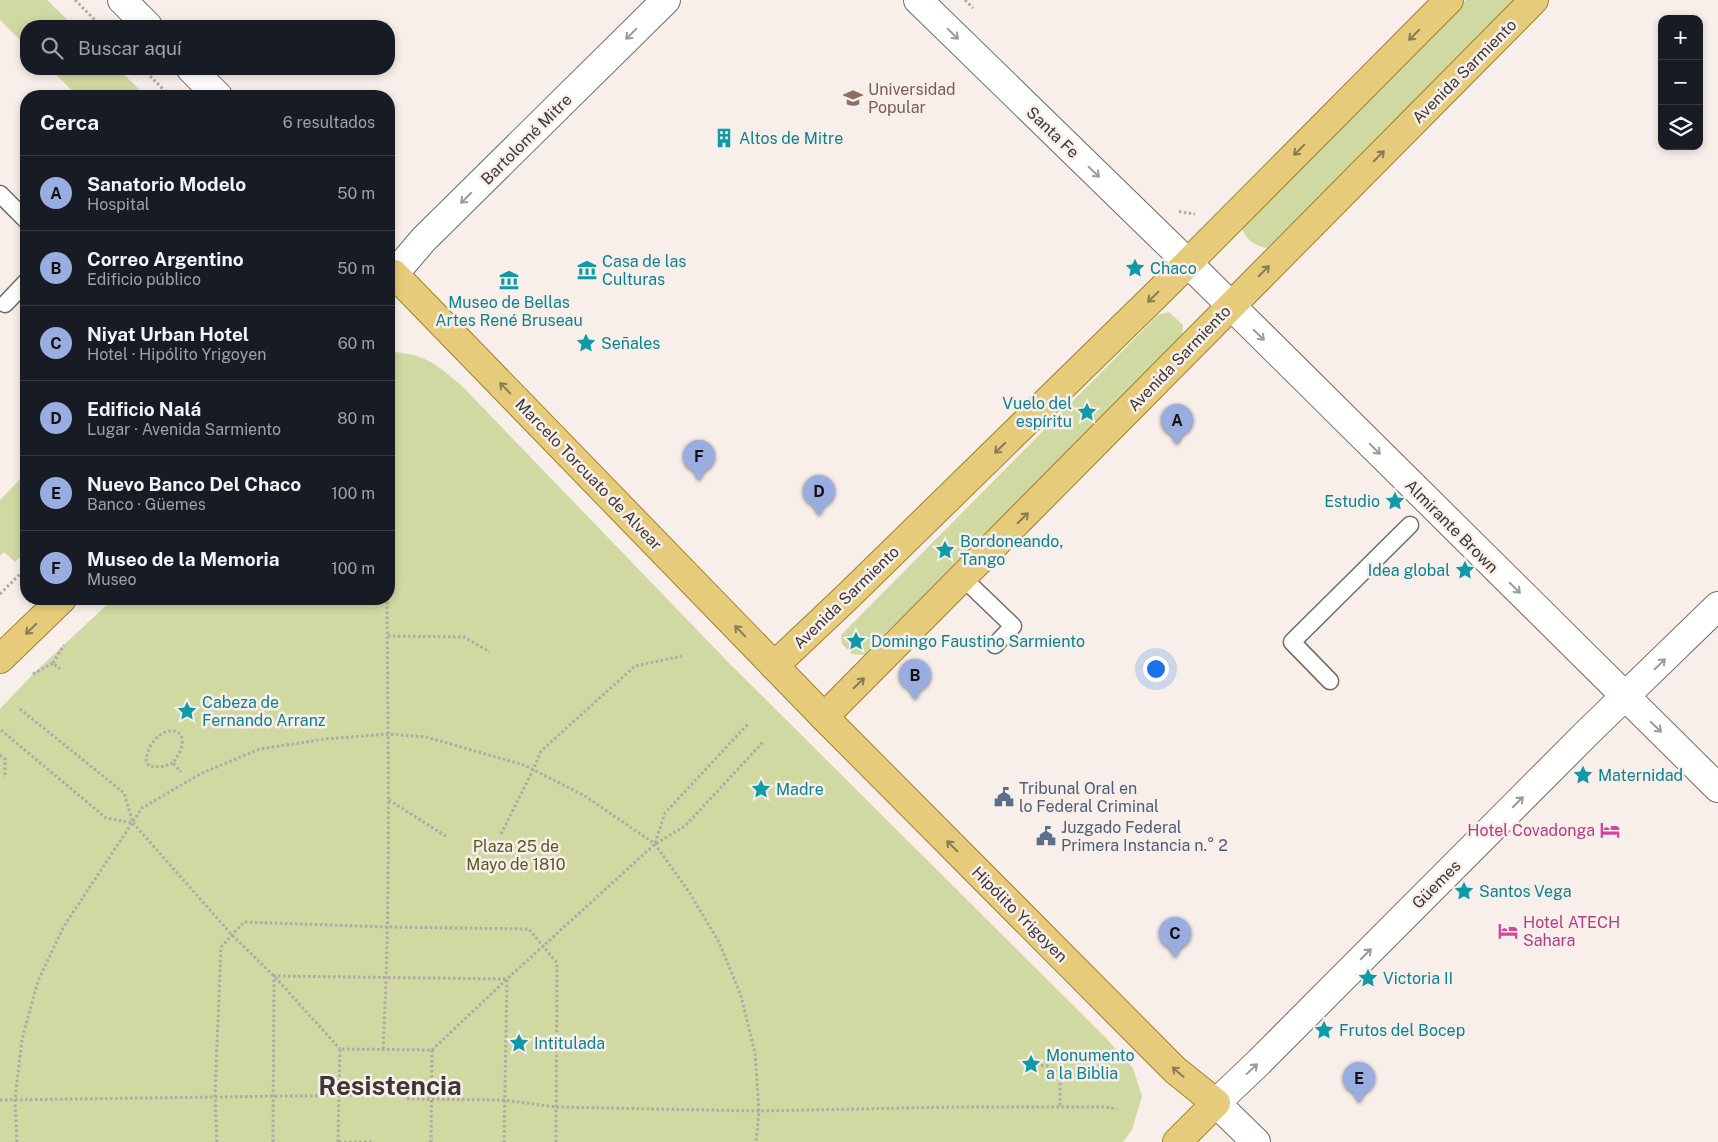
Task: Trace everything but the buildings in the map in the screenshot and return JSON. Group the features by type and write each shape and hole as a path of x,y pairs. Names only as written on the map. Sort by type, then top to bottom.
{"main road":[{"name":"Avenida Sarmiento","path":"781,673 840,604 1188,263 1448,0"},
{"name":"Avenida Sarmiento","path":"824,717 1534,0"},
{"name":"Marcelo Torcuato de Alvear","path":"395,278 781,673"},
{"path":"0,659 56,605"},
{"name":"Hipólito Yrigoyen","path":"781,673 1175,1070 1216,1102"},
{"name":"Güemes","path":"1177,1142 1216,1102"}],"street":[{"path":"122,0 142,20"},
{"name":"Bartolomé Mitre","path":"395,270 666,0"},
{"name":"Santa Fe","path":"918,0 1188,263"},
{"path":"196,75 212,90"},
{"name":"Almirante Brown","path":"1188,263 1718,788"},
{"name":"Güemes","path":"1216,1102 1264,1057 1587,733 1718,606"},
{"name":"Hipólito Yrigoyen","path":"1216,1102 1256,1142"}],"lane":[{"path":"0,194 20,214"},
{"path":"2,304 20,288"},
{"path":"1330,681 1292,642 1410,525"},
{"path":"963,578 1013,626 995,645"}],"path":[{"path":"75,0 95,20"},
{"path":"149,75 164,90"},
{"path":"0,594 20,574"},
{"path":"383,1049 387,977 389,800 387,605"},
{"path":"388,636 464,637 490,652"},
{"path":"34,674 52,663 64,645"},
{"path":"501,834 541,750 635,666 682,656"},
{"path":"52,663 60,669"},
{"path":"20,709 124,793 133,823 232,935 274,976 340,1049 338,1142 372,1142"},
{"path":"654,844 665,813 748,724"},
{"path":"1,730 106,818 133,823"},
{"path":"171,730 179,732 182,736 183,745 173,762 161,767 149,766 146,761 148,746 164,732 171,730"},
{"path":"17,1142 15,1100 22,1039 38,981 64,926 142,808 202,773 260,750 326,739 388,734 426,737 524,765 585,796 654,844 688,892 719,942 741,996 755,1053 759,1111 756,1142"},
{"path":"340,1049 432,1050 654,844 685,826 763,742"},
{"path":"0,755 5,759 5,778"},
{"path":"173,762 181,772"},
{"path":"389,800 447,837"},
{"path":"217,1142 215,1096 221,947 244,922 529,929 557,963 556,1142"},
{"path":"274,976 507,980"},
{"path":"273,1142 274,976"},
{"path":"504,1142 507,980"},
{"path":"431,1142 432,1050"},
{"path":"1036,1066 1049,1066 1060,1076 1060,1107"},
{"path":"0,1100 364,1095"},
{"path":"407,1099 504,1100 556,1107 759,1111 1060,1107 1105,1107 1118,1109"}],"green space":[{"path":"0,0 47,0 68,20 20,20 20,40 0,20"},
{"path":"1466,0 1518,0 1267,248 1258,246 1251,241 1245,235 1241,226"},
{"path":"56,75 124,75 140,90 72,90"},
{"path":"1169,312 1183,325 1182,336 864,655 852,654 842,644 841,635 1158,315"},
{"name":"Plaza 25 de Mayo de 1810","path":"395,352 424,358 461,385 727,661 1104,1036 1133,1068 1142,1096 1132,1130 1123,1142 0,1142 0,709 33,674 107,605 395,605"},
{"path":"20,479 20,557 15,562 4,552 0,556 0,500"}],"place":[{"name":"Universidad Popular","path":"853,98"},
{"name":"Altos de Mitre","path":"724,138"},
{"name":"Chaco","path":"1135,268"},
{"name":"Casa de las Culturas","path":"587,270"},
{"name":"Museo de Bellas Artes René Bruseau","path":"509,280"},
{"name":"Señales","path":"586,343"},
{"name":"Vuelo del espíritu","path":"1087,412"},
{"name":"Sanatorio Modelo","path":"1177,445"},
{"name":"Museo de la Memoria","path":"699,481"},
{"name":"Estudio","path":"1395,501"},
{"name":"Edificio Nalá","path":"819,516"},
{"name":"Bordoneando, Tango","path":"945,550"},
{"name":"Idea global","path":"1465,570"},
{"name":"Domingo Faustino Sarmiento","path":"856,641"},
{"name":"Correo Argentino","path":"915,700"},
{"name":"Cabeza de Fernando Arranz","path":"187,711"},
{"name":"Maternidad","path":"1583,775"},
{"name":"Madre","path":"761,789"},
{"name":"Tribunal Oral en lo Federal Criminal","path":"1004,797"},
{"name":"Hotel Covadonga","path":"1610,830"},
{"name":"Juzgado Federal Primera Instancia n.° 2","path":"1046,836"},
{"name":"Santos Vega","path":"1464,891"},
{"name":"Hotel ATECH Sahara","path":"1508,931"},
{"name":"Niyat Urban Hotel","path":"1175,958"},
{"name":"Victoria II","path":"1368,978"},
{"name":"Frutos del Bocep","path":"1324,1030"},
{"name":"Intitulada","path":"519,1043"},
{"name":"Monumento a la Biblia","path":"1031,1064"},
{"name":"Nuevo Banco Del Chaco","path":"1359,1103"}],"district":[{"name":"Resistencia","path":"390,1086"}]}
